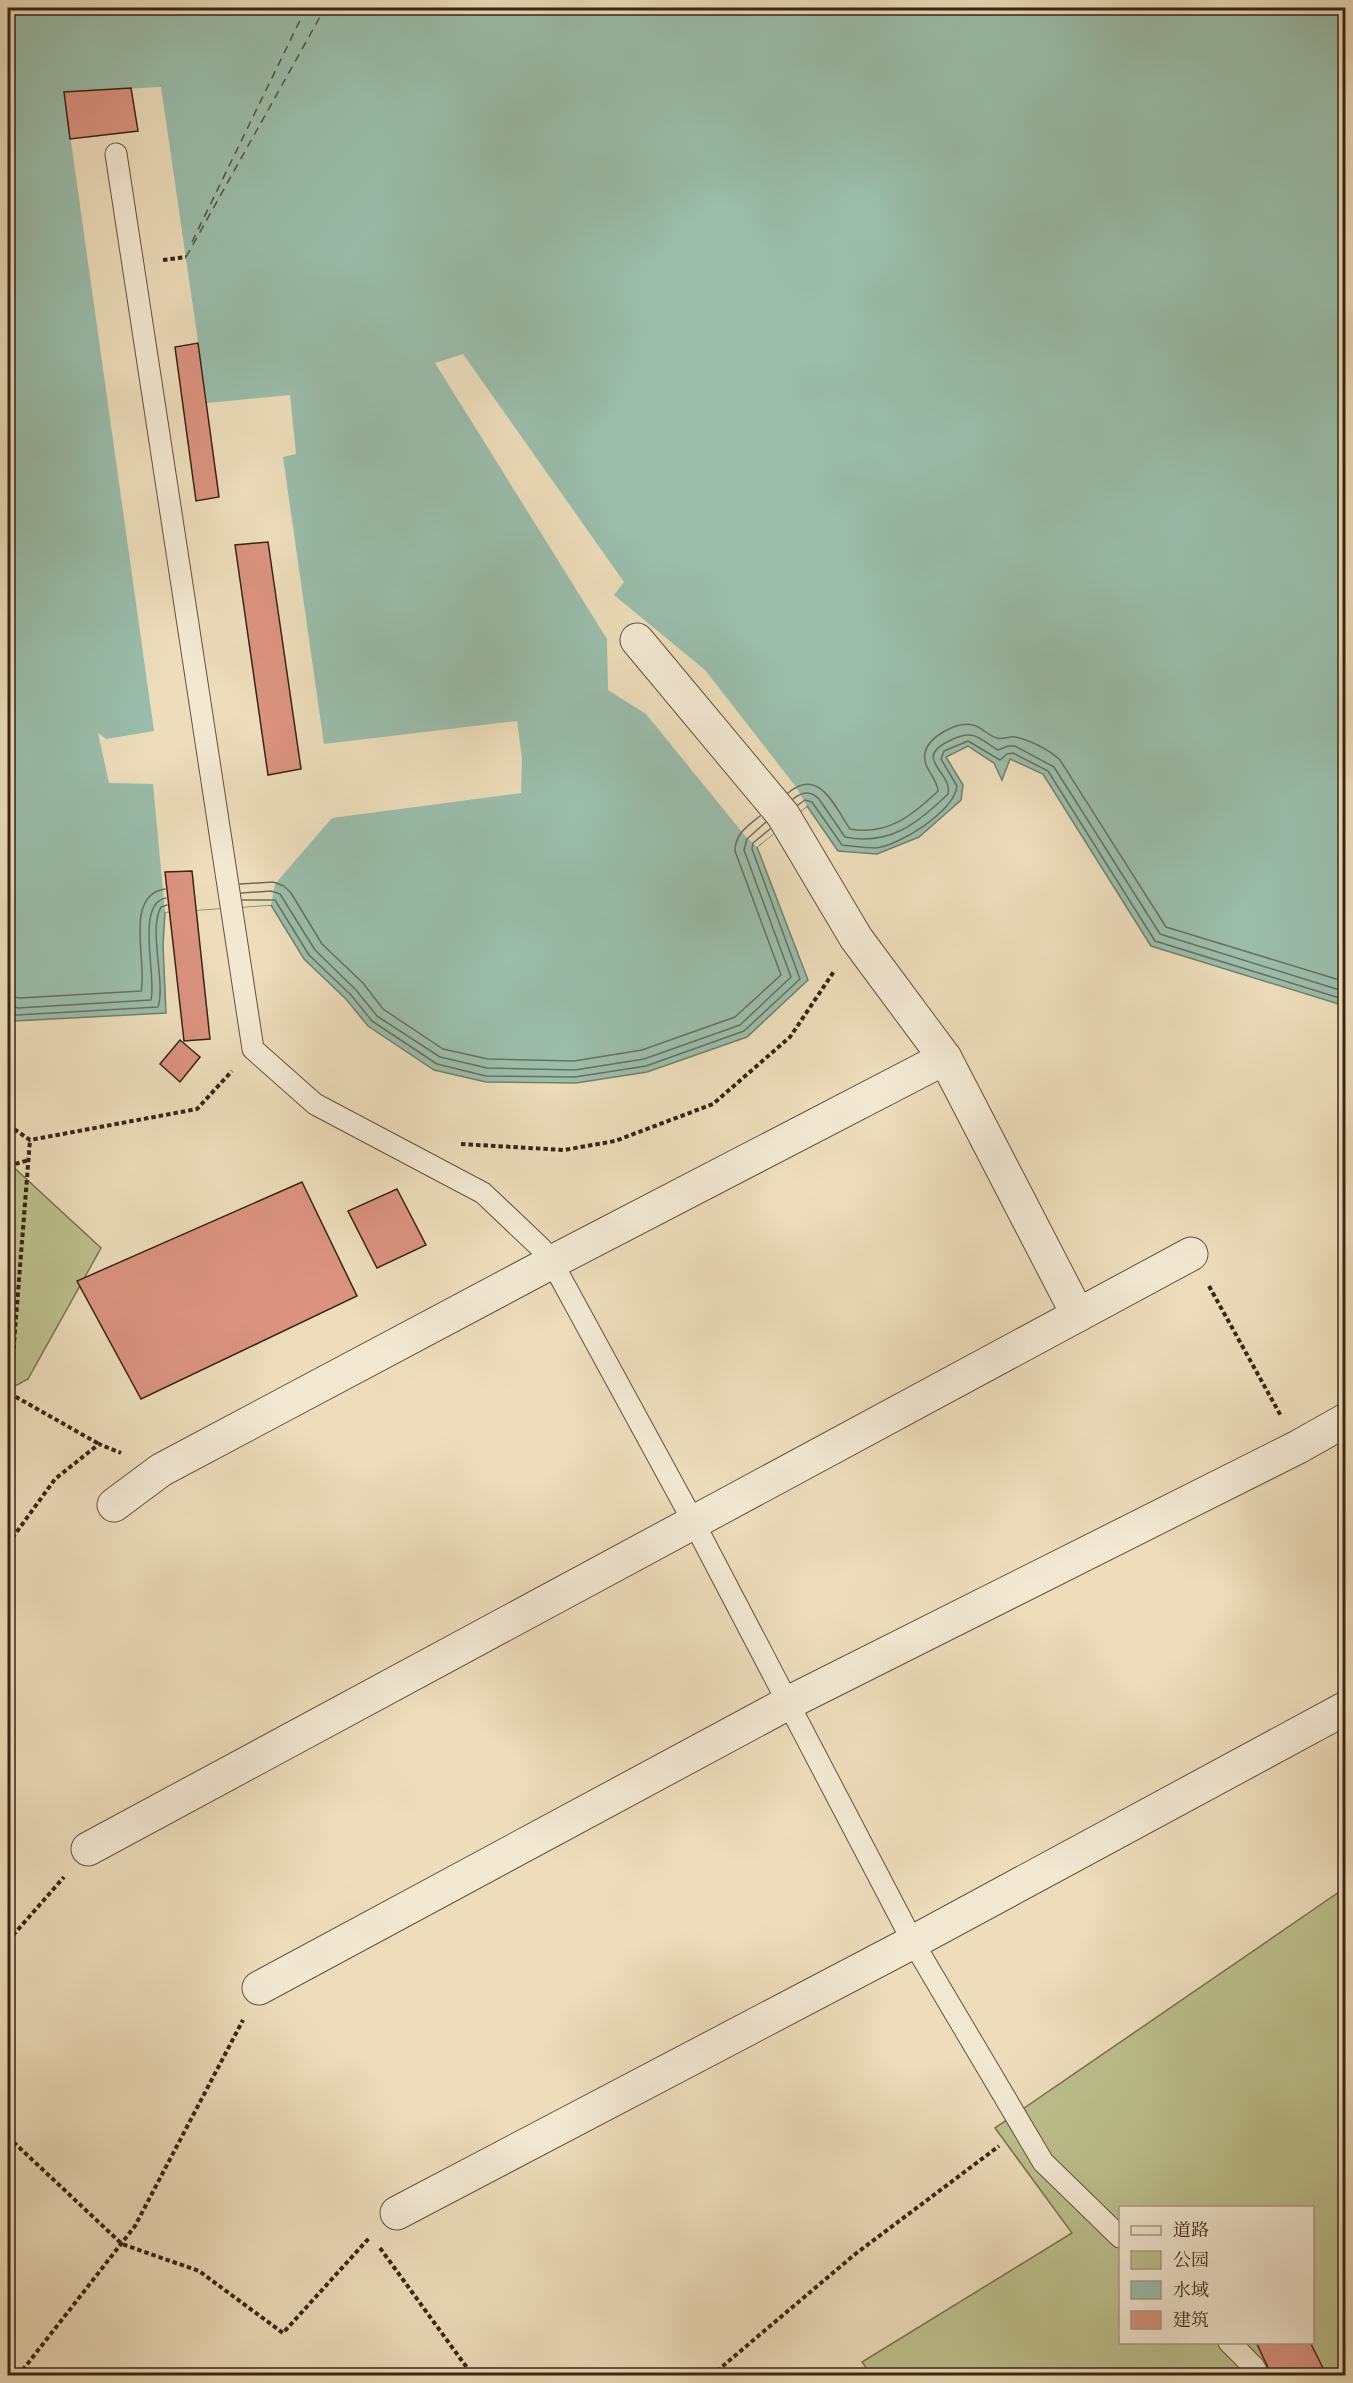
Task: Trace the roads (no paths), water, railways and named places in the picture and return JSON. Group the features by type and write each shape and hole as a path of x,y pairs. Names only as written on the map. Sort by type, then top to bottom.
{"street":[{"path":"637,640 783,815 856,938 945,1058 1078,1315"},
{"path":"114,1505 161,1470 552,1262 945,1058"},
{"path":"88,1849 1191,1254"},
{"path":"259,1988 789,1703 1298,1447 1346,1420"},
{"path":"397,2213 913,1942 1346,1708"}],"lane":[{"path":"116,154 253,1049 315,1104 483,1193 541,1248 552,1262 693,1521 913,1942 1043,2162 1119,2236"},
{"path":"1230,2344 1254,2367 1259,2376"}],"water":[{"path":"8,8 1345,8 1345,1006 1151,946 1043,774 1010,759 1002,780 994,763 968,746 946,757 963,785 961,800 919,837 877,854 838,851 807,806 757,847 808,980 747,1037 647,1072 576,1083 486,1082 434,1070 368,1026 346,999 304,959 271,905 165,912 163,945 166,1013 15,1021 8,1018"}]}
